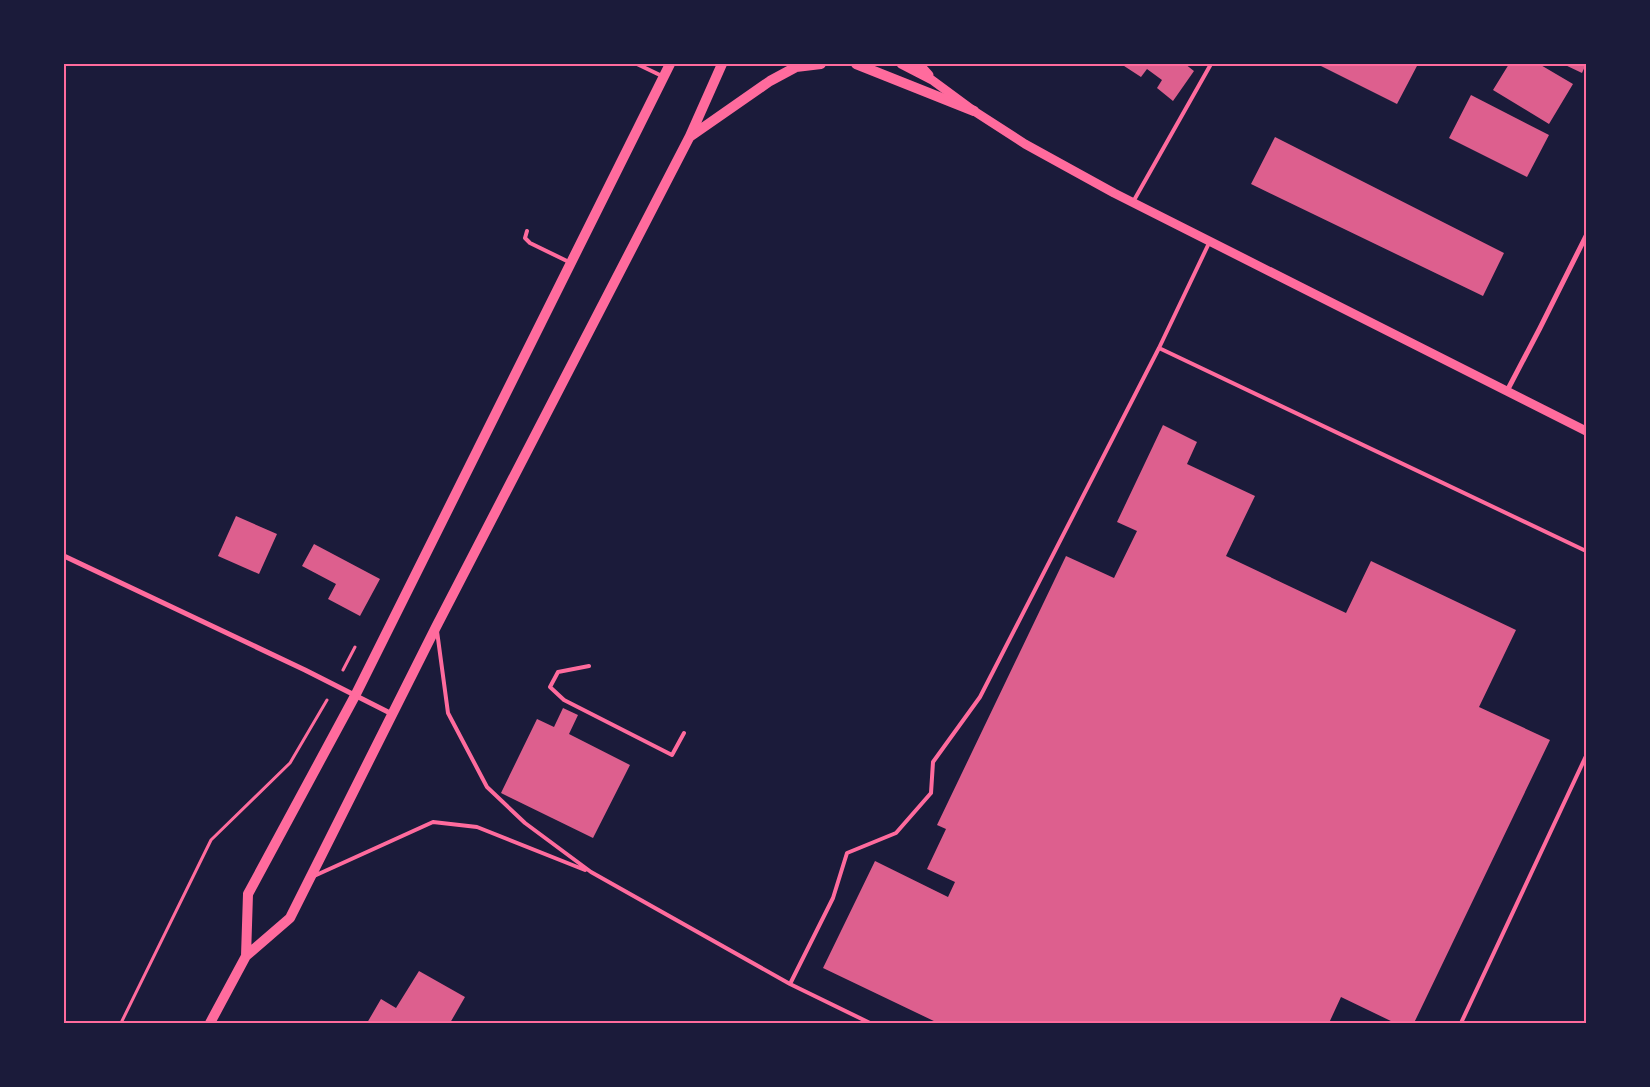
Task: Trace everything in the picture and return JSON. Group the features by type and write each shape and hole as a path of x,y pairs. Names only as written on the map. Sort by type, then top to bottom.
{"main road":[{"path":"246,956 248,894 356,694 670,64"},
{"path":"210,1023 246,956 290,918 436,627 690,136 722,64"},
{"path":"690,136 770,81 796,67 821,64"},
{"path":"856,64 974,111"}],"street":[{"path":"901,64 932,80 974,111 1025,144 1133,202 1586,431"},
{"path":"919,64 932,80"},
{"path":"1507,391 1586,236"},
{"path":"64,556 356,694 393,714"}],"lane":[{"path":"637,64 664,77"},
{"path":"1133,202 1211,64"},
{"path":"527,231 525,238 530,243 571,264"},
{"path":"790,984 833,898 847,853 896,833 931,793 933,762 980,697 1159,348 1210,241"},
{"path":"1159,348 1586,551"},
{"path":"436,627 448,714 487,787 525,823 591,872 790,984 870,1023"},
{"path":"589,666 558,672 550,687 564,700 672,755 684,732"},
{"path":"1461,1023 1586,756"},
{"path":"310,878 433,822 477,827 591,872"}],"path":[{"path":"121,1023 211,840 290,763 336,685 358,641"}],"building":[{"path":"1121,64 1185,64 1194,71 1173,101 1157,88 1162,80 1147,69 1141,77"},
{"path":"1317,64 1418,64 1397,104"},
{"path":"1509,64 1539,64 1573,84 1549,124 1493,90"},
{"path":"1563,64 1586,64 1582,73"},
{"path":"1471,95 1549,135 1527,177 1449,138"},
{"path":"1275,137 1504,253 1483,296 1251,184"},
{"path":"1163,425 1197,442 1187,464 1255,496 1226,556 1346,613 1371,561 1516,630 1479,707 1550,740 1414,1023 1395,1023 1341,997 1329,1023 938,1023 823,968 875,861 948,897 955,882 927,869 946,829 937,825 1066,556 1114,578 1137,531 1117,522"},
{"path":"236,516 277,534 259,574 218,556"},
{"path":"314,544 380,579 360,616 328,599 336,584 302,566"},
{"path":"563,708 578,715 569,734 630,765 593,838 501,793 537,719 554,727"},
{"path":"419,971 465,997 450,1023 367,1023 381,999 396,1008"}]}
